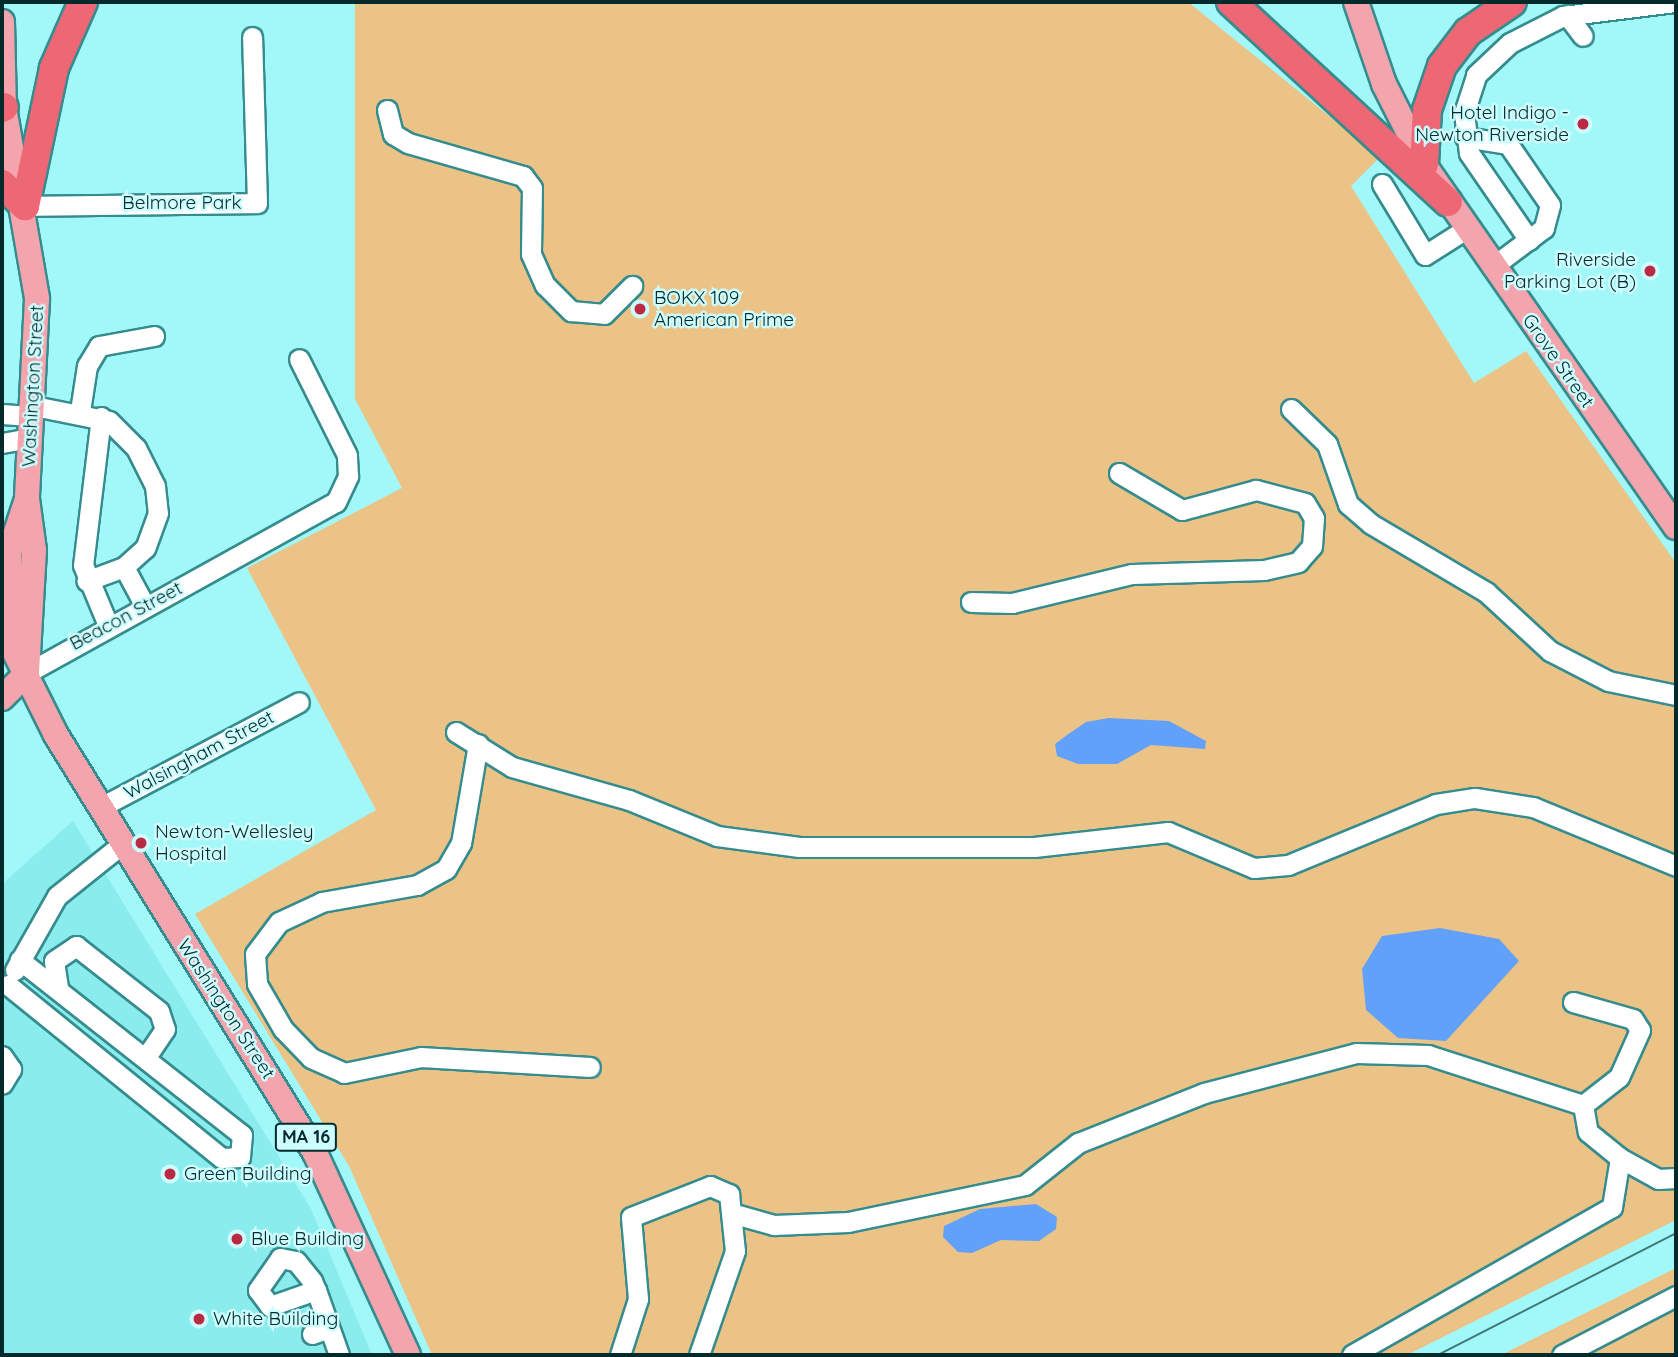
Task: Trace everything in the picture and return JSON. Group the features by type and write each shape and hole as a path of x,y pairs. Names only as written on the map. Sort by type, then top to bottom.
{"highway":[{"path":"24,206 54,68 83,2"},
{"path":"1231,2 1448,202"},
{"path":"1424,164 1427,110 1442,66 1468,32 1512,2"},
{"path":"2,184 24,206"}],"main road":[{"name":"Grove Street","path":"1356,2 1384,84 1424,164 1492,267 1676,527"},
{"name":"Washington Street","path":"2,22 3,106 24,206 37,299 27,499 5,587 9,637 27,673 38,704 99,808 316,1155 408,1355"},
{"name":"Washington Street","path":"27,499 34,550 27,673"},
{"name":"Beacon Street","path":"2,680 27,673"},
{"name":"Beacon Street","path":"2,698 27,673"}],"street":[{"path":"1667,2 1676,14"},
{"path":"1529,240 1474,164 1465,137 1465,102 1483,66 1510,43 1567,15 1675,2"},
{"path":"1567,15 1583,36"},
{"name":"Belmore Park","path":"24,206 257,203 253,37"},
{"path":"387,110 393,134 408,143 523,176 532,188 531,254 545,285 571,311 604,314 632,286"},
{"path":"1465,137 1503,140 1546,194 1550,218 1529,240 1492,267"},
{"path":"1382,184 1425,255 1466,229"},
{"path":"80,411 95,350 155,336"},
{"name":"Beacon Street","path":"27,673 108,625 326,511 346,484 347,455 299,359"},
{"path":"1291,409 1327,444 1348,504 1371,524 1486,592 1550,651 1608,681 1676,695"},
{"path":"2,414 33,420 80,411 101,417 136,447 157,495 150,540 124,567 86,581"},
{"path":"101,417 86,581 108,625"},
{"path":"2,443 33,420"},
{"path":"971,602 1012,603 1132,573 1264,570 1298,562 1312,546 1314,518 1305,503 1256,490 1182,510 1119,473"},
{"path":"124,567 145,606"},
{"name":"Walsingham Street","path":"99,808 299,702"},
{"path":"456,732 512,766 629,800 717,836 799,847 1034,847 1168,832 1254,867 1288,865 1436,804 1475,798 1533,807 1676,866"},
{"path":"478,744 461,843 446,869 417,886 322,902 279,922 255,954 257,984 283,1029 311,1058 344,1073 421,1057 590,1067"},
{"path":"20,960 58,987 242,1135 240,1157 222,1158 5,990 20,960 57,896 121,845"},
{"path":"58,987 54,961 76,946 159,1011 165,1029 146,1057"},
{"path":"1573,1002 1640,1022 1619,1077 1583,1105"},
{"path":"731,1213 774,1225 848,1222 1025,1185 1078,1143 1205,1093 1356,1053 1428,1055 1583,1105"},
{"path":"2,1056 11,1069 2,1084"},
{"path":"1583,1105 1588,1132 1620,1158 1658,1178 1676,1178"},
{"path":"1352,1355 1612,1207 1620,1158"},
{"path":"620,1355 638,1299 632,1217 710,1186 729,1194 735,1251 699,1355"},
{"path":"316,1290 321,1331 340,1355"},
{"path":"1562,1355 1676,1296"}],"shaded area":[{"path":"355,2 1188,2 1380,157 1351,186 1474,383 1526,351 1676,563 1676,1220 1407,1355 432,1355 349,1166 195,914 376,810 247,568 402,488 355,399"},
{"path":"73,821 311,1209 372,1355 2,1355 2,884"},
{"path":"1676,1268 1676,1355 1501,1355"}],"water":[{"path":"1109,718 1169,721 1206,741 1205,749 1151,745 1117,764 1078,764 1057,756 1055,744 1067,735 1086,722"},
{"path":"1440,928 1499,939 1519,961 1446,1041 1398,1038 1366,1010 1362,969 1382,936"},
{"path":"1036,1204 1057,1217 1056,1229 1039,1241 1001,1240 972,1253 958,1252 943,1237 944,1226 980,1209"}],"tram line":[{"path":"1438,1355 1676,1233"}],"place":[{"name":"Hotel Indigo - Newton Riverside","path":"1583,124"},
{"name":"Riverside Parking Lot (B)","path":"1650,271"},
{"name":"BOKX 109 American Prime","path":"640,309"},
{"name":"Newton-Wellesley Hospital","path":"141,843"},
{"name":"Green Building","path":"170,1174"},
{"name":"Blue Building","path":"237,1239"},
{"name":"White Building","path":"199,1319"}]}
